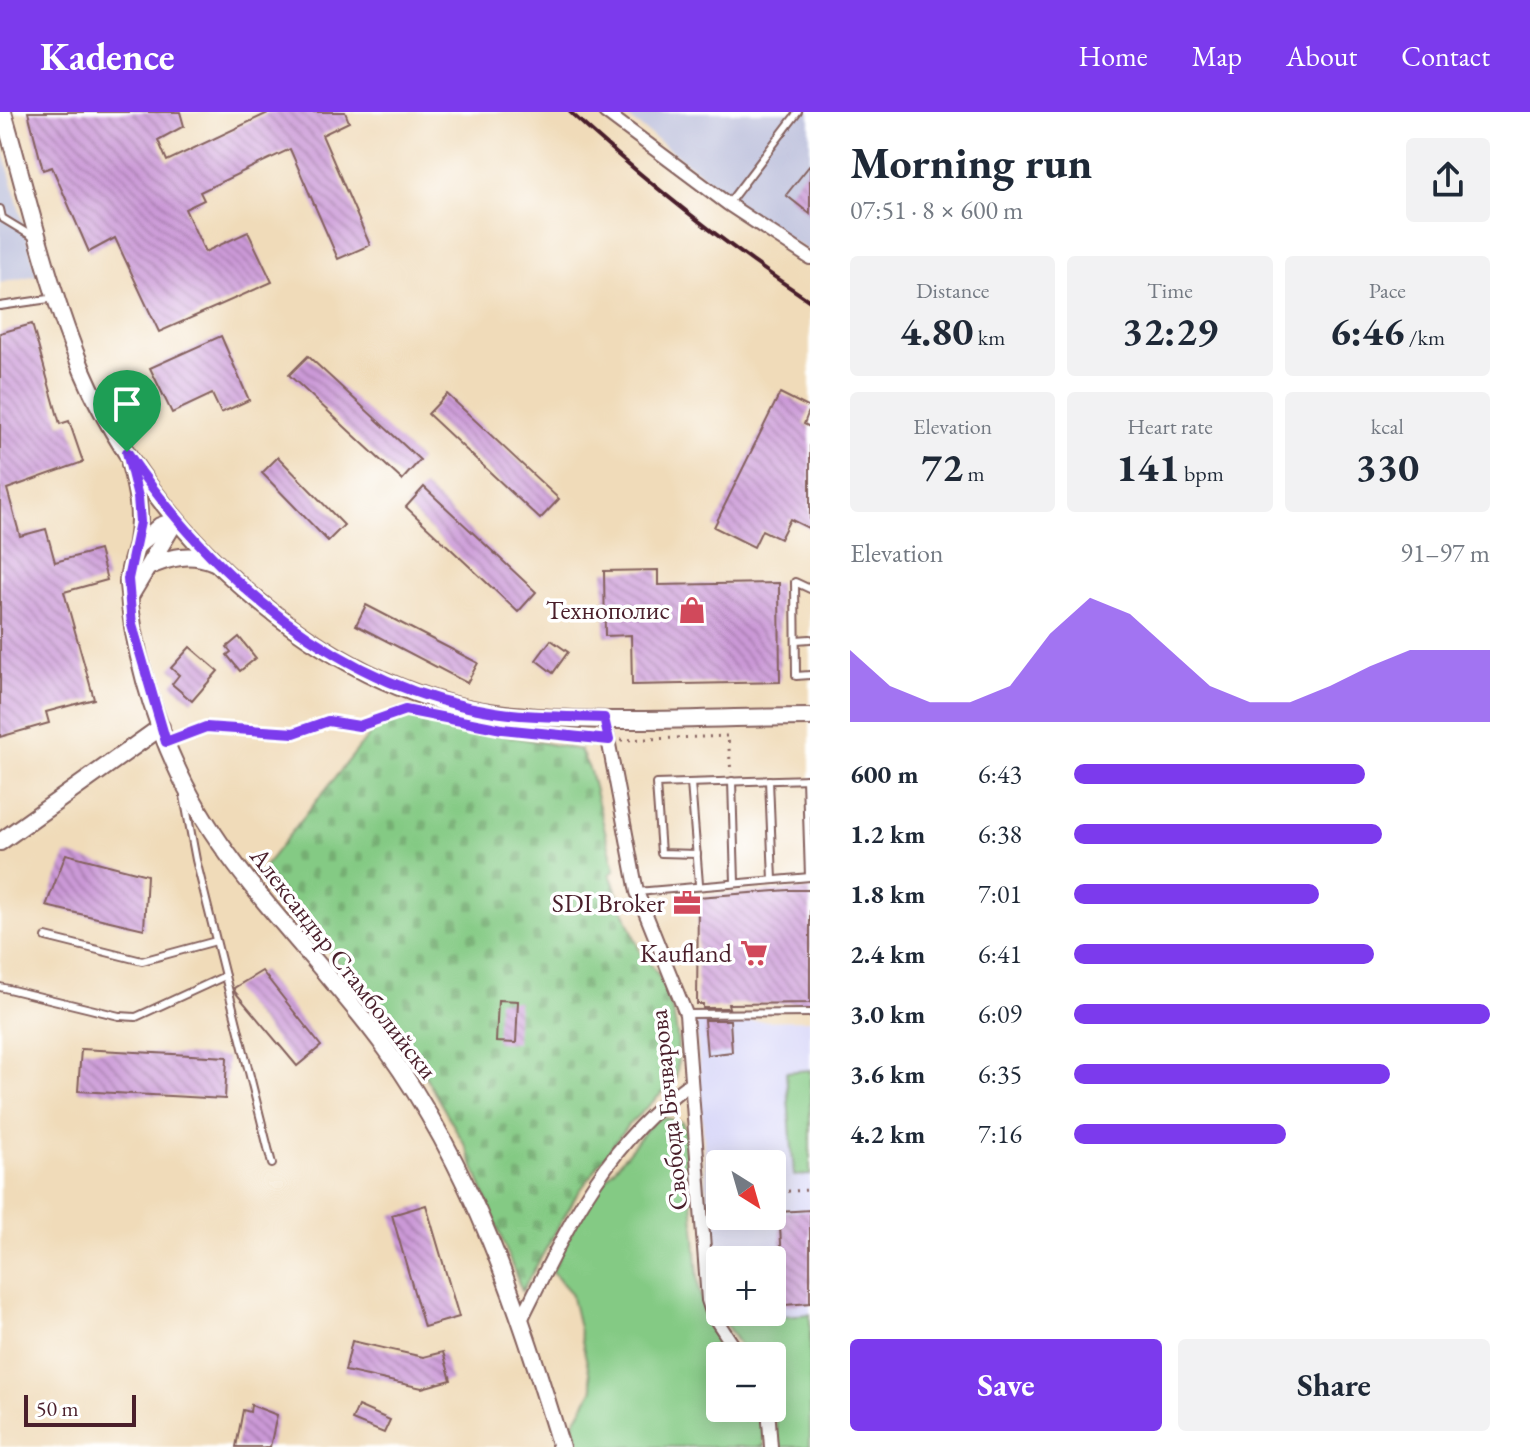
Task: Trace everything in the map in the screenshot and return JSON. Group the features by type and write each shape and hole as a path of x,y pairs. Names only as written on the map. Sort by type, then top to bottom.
{"street":[{"path":"605,112 728,204 810,258"},
{"path":"3,117 57,298 83,371 127,452 176,520 219,564 303,634 350,663 398,684 441,700 495,712 604,718 810,717"},
{"name":"Александър Стамболийски","path":"127,452 138,497 137,546 129,569 140,660 180,776 203,816 245,875 387,1050 437,1127 472,1192 522,1318 561,1447"},
{"path":"137,546 160,526 176,520"},
{"path":"130,597 176,520"},
{"path":"145,569 174,557 201,557 219,564"},
{"name":"Свобода Бъчварова","path":"604,718 637,892 686,1014 708,1300 713,1315 731,1342"},
{"path":"0,842 163,734"},
{"path":"522,1318 581,1200 640,1126 690,1083"},
{"path":"769,1422 771,1447"}],"lane":[{"path":"728,204 798,112"},
{"path":"0,209 2,218 40,241"},
{"path":"0,306 57,298"},
{"path":"810,589 795,582 796,676 810,675"},
{"path":"796,640 810,639"},
{"path":"180,776 216,941 272,1164"},
{"path":"637,892 699,884 810,877 808,779 656,784 661,853 697,854"},
{"path":"769,780 773,880"},
{"path":"732,781 735,882"},
{"path":"691,783 699,884"},
{"path":"46,937 142,961 216,941"},
{"path":"0,987 119,1016 136,1017 225,976"},
{"path":"686,1014 810,1013"}],"path":[{"path":"163,734 206,727 294,733 328,721 359,726 395,712 427,714"},
{"path":"563,735 609,740 728,736 732,781"},
{"path":"786,1191 810,1190"}],"shaded area":[{"path":"621,112 810,112 810,252 771,228"},
{"path":"0,138 37,275 0,283"},
{"path":"810,1020 810,1447 777,1447 776,1422 786,1422 786,1342 738,1342 727,1326 786,1326 786,1246 710,1246 709,1230 786,1230 786,1150 706,1150 706,1177 696,1022"}],"green space":[{"path":"406,716 580,750 590,771 615,870 610,874 641,954 661,980 673,1013 678,1049 675,1081 628,1125 576,1196 522,1291 466,1147 418,1064 263,868 377,725"},
{"path":"810,1070 810,1175 794,1176 786,1072"},
{"path":"662,1117 682,1122 687,1134 699,1290 706,1326 710,1326 721,1342 706,1342 706,1422 761,1422 764,1447 580,1447 573,1424 593,1389 571,1293 552,1272 585,1204 653,1122"},
{"path":"810,1314 810,1447 777,1447 776,1422 786,1422 786,1342 738,1342 727,1326 786,1326 786,1316"}],"building":[{"path":"28,112 180,112 184,126 158,140 167,161 270,112 345,112 349,122 322,135 370,245 338,259 290,149 200,192 204,200 185,209 205,252 248,232 272,282 159,332 115,238 89,252 52,167 43,170"},
{"path":"810,165 810,214 786,195"},
{"path":"32,324 60,424 69,421 83,462 7,489 20,536 46,529 55,562 99,550 107,580 64,592 94,699 46,712 49,723 0,737 0,333"},
{"path":"221,336 249,400 221,413 212,394 172,413 150,368"},
{"path":"308,356 420,460 402,480 289,375"},
{"path":"780,393 810,408 804,424 810,427 810,529 790,519 780,539 762,530 754,547 714,527"},
{"path":"447,394 559,499 540,519 428,414"},
{"path":"278,457 344,525 328,541 262,473"},
{"path":"424,487 536,592 518,612 406,507"},
{"name":"Технополис","path":"658,570 658,585 779,583 780,682 632,685 631,635 605,636 604,571"},
{"path":"366,605 478,663 467,683 356,625"},
{"path":"239,637 256,658 240,671 227,655 231,652 227,647"},
{"path":"551,640 568,652 553,673 536,660"},
{"path":"190,647 218,671 192,701 172,684 179,675 171,668"},
{"path":"66,854 147,875 144,929 46,906"},
{"name":"Kaufland","path":"810,890 810,1003 728,1004 729,1008 703,1008 703,1004 697,1004 698,897"},
{"path":"262,971 321,1046 297,1066 235,992 234,988"},
{"path":"498,1000 518,1001 516,1043 496,1042"},
{"path":"704,1020 730,1020 732,1052 707,1055"},
{"path":"81,1049 227,1057 225,1099 78,1091"},
{"path":"426,1205 459,1317 424,1327 392,1215"},
{"path":"810,1210 810,1303 786,1305 786,1246 781,1246 780,1230 786,1230 786,1212"},
{"path":"352,1341 423,1357 443,1352 451,1380 422,1388 345,1371"},
{"path":"251,1405 277,1415 270,1447 236,1447 243,1410 250,1412"},
{"path":"358,1406 390,1420 384,1433 352,1420"}],"railway":[{"path":"570,112 686,211 810,301"}],"place":[{"name":"Технополис","path":"692,610"},
{"name":"SDI Broker","path":"687,903"},
{"name":"Kaufland","path":"754,953"}],"route":[{"path":"127,452 157,497 219,564 303,634 350,663 441,700 495,712 604,718 609,740 502,729 405,710 359,726 337,720 306,732 294,733 206,727 166,742 132,625 128,579 140,522 138,497 127,452"}]}
